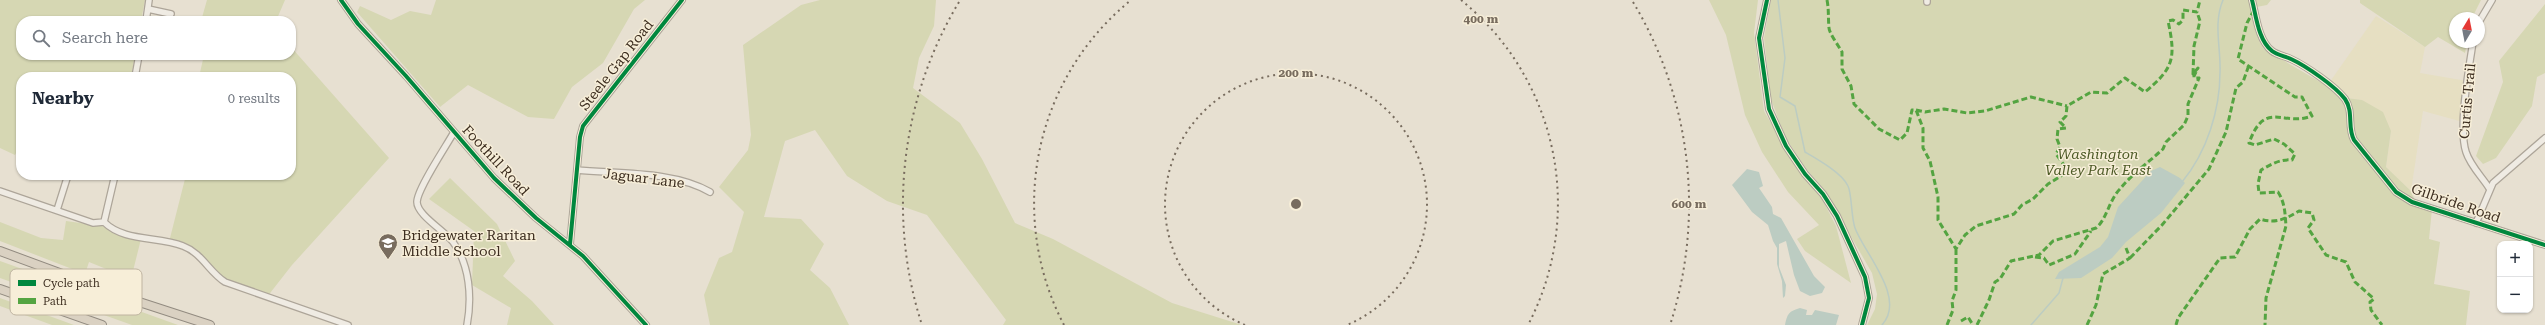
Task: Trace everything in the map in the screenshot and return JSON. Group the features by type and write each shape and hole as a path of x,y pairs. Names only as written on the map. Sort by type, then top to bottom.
{"highway":[{"path":"0,251 49,269"},
{"path":"0,289 10,293"},
{"path":"142,303 210,325"},
{"path":"74,315 102,325"}],"street":[{"path":"147,16 150,0"},
{"name":"Foothill Road","path":"341,0 358,24 494,178 536,218 570,244 646,325"},
{"name":"Steele Gap Road","path":"570,244 581,131 588,117 682,0"},
{"path":"1767,0 1759,38 1769,109 1786,146 1805,174 1823,194 1837,216 1865,276 1869,298 1862,323"},
{"name":"Gilbride Road","path":"2252,0 2263,40 2272,51 2292,59 2331,86 2345,100 2351,114 2350,130 2354,140 2396,192 2412,202 2545,245"},
{"path":"2485,12 2492,0"},
{"path":"148,9 171,14"},
{"name":"Curtis Trail","path":"2473,48 2464,122 2464,145 2466,154 2489,188"},
{"path":"136,72 138,60"},
{"path":"454,132 421,190 418,198 418,207 452,241 462,259 469,287 467,325"},
{"path":"2476,223 2489,188 2545,138"},
{"name":"Jaguar Lane","path":"577,170 673,179 692,183 710,192"},
{"path":"57,210 66,180"},
{"path":"104,222 114,180"},
{"path":"0,191 93,222 104,222 110,228 124,234 182,245 198,254 216,277 225,282 348,325"}],"shaded area":[{"path":"2376,16 2425,47 2420,73 2467,81 2463,122 2423,111 2411,191 2386,167 2391,131 2362,100 2339,97 2327,86"},
{"path":"2160,167 2180,178 2185,183 2161,213 2126,242 2112,258 2081,278 2055,279 2059,272 2100,247 2108,237 2118,207 2151,171"},
{"path":"1747,169 1759,172 1763,186 1759,188 1772,207 1773,214 1781,218 1814,276 1825,287 1822,293 1810,296 1800,291 1794,275 1786,241 1779,244 1779,267 1786,285 1785,296 1783,298 1782,281 1777,264 1777,248 1768,225 1752,212 1732,185"},
{"path":"1800,308 1807,310 1806,315 1812,315 1815,310 1839,315 1836,325 1785,325 1789,314 1793,310"}],"green space":[{"path":"0,0 145,0 142,16 16,16 16,60 134,60 132,72 16,72 16,153 15,155 0,148"},
{"path":"207,0 285,0 278,16 202,16"},
{"path":"436,0 645,0 634,9 603,63 572,87 554,119 528,117 468,85 440,107 357,12 360,6 391,20 410,11 431,15"},
{"path":"820,0 936,0 934,26 919,58 913,88 960,123 982,159 1015,223 1053,239 1172,303 1242,325 1003,325 1006,320 927,215 887,201 847,176 815,130 785,141 764,217 801,219 824,244 810,270 830,288 849,325 710,325 704,295 719,258 732,252 744,212 719,187 748,150 751,135 743,45 801,5"},
{"path":"1709,0 1758,0 1754,33 1764,111 1788,153 1820,195 1836,226 1851,283 1805,251 1797,239 1819,225 1788,192 1762,152 1745,115 1726,35"},
{"name":"Washington Valley Park East","path":"1771,0 2271,0 2267,5 2251,8 2260,43 2264,49 2327,86 2339,97 2362,100 2383,112 2391,131 2386,167 2411,191 2416,200 2422,205 2432,209 2429,239 2440,242 2434,284 2470,291 2466,325 1867,325 1875,309 1877,294 1872,273 1823,188 1807,170 1785,137 1771,99 1764,38"},
{"path":"2360,0 2481,0 2475,12 2449,12 2449,44 2438,37 2425,47 2360,3"},
{"path":"2545,4 2545,73 2537,77 2532,106 2496,158 2483,164 2476,156 2503,82 2499,61"},
{"path":"2457,48 2466,48 2465,53"},
{"path":"296,53 389,158 292,265 267,297 219,280 193,250 169,242 185,180 296,180 296,72 200,72 203,60 296,60"},
{"path":"450,178 497,224 515,261 503,276 532,301 554,325 507,325 511,308 472,285 474,231 429,199"},
{"path":"66,221 102,226 123,236 141,239 134,269 106,269 89,262 87,269 72,269 0,241 0,222 41,238 63,240"},
{"path":"0,261 22,269 10,269 10,282 0,278"},
{"path":"0,298 10,302 10,310 0,306"},
{"path":"142,312 178,325 132,325 104,315 142,315"},
{"path":"25,315 47,315 74,325 52,325"}],"waterway":[{"path":"1778,0 1785,58 1780,97 1795,106 1805,152 1835,171 1848,186 1855,228 1887,289 1890,302 1888,314 1882,325"},
{"path":"2182,182 2198,158 2205,144 2215,116 2218,101 2220,72 2218,18 2223,0"},
{"path":"2031,325 2059,293 2063,278"}],"marked path":[{"path":"1827,0 1829,30 1842,52 1842,69 1851,86 1854,104 1879,129 1900,140 1907,133 1912,110 1916,110 1923,128 1923,148 1930,161 1938,197 1938,220 1956,249 1965,235 1976,226 2014,214 2022,205 2033,199 2048,184 2061,176 2064,165 2056,154 2060,147 2057,139 2058,129 2066,128 2060,122 2066,116 2067,106 2091,92 2107,93 2125,78 2145,92 2155,84 2167,69 2172,53 2168,21 2173,20 2179,24 2183,20 2183,10 2197,12 2200,0"},
{"path":"2254,10 2247,23 2238,59 2295,97 2302,97 2312,116 2302,119 2276,117 2268,118 2255,130 2249,143 2255,145 2274,139 2284,144 2295,154 2292,160 2280,161 2261,170 2258,184 2259,193 2278,192 2285,212 2286,226 2266,298 2265,325"},
{"path":"1977,325 1989,300 1995,282 2000,279 2011,261 2039,255 2053,241 2096,228 2103,220 2116,193 2135,173 2163,149 2166,142 2184,125 2188,116 2188,104 2199,78 2194,78 2198,68 2193,74 2194,46 2200,21 2197,12"},
{"path":"2130,258 2162,225 2209,169 2226,132 2236,88 2243,82 2249,65"},
{"path":"1916,110 1925,112 1944,109 1967,113 1985,111 2031,97 2067,106"},
{"path":"2176,325 2178,318 2220,258 2235,257 2250,229 2260,219 2276,221 2299,211 2312,213 2314,220 2308,228 2326,255 2346,262 2355,282 2374,299 2370,302 2371,310 2382,325"},
{"path":"2035,257 2044,258 2049,265 2075,254 2091,231"},
{"path":"2087,325 2096,305 2103,274 2130,258 2126,248"},
{"path":"1947,325 1953,310 1952,301 1956,290 1956,249"},
{"path":"1961,321 1968,317 1973,325"}],"cycle path":[{"path":"341,0 358,24 406,76 494,178 536,218 583,256 646,325"},
{"path":"570,244 580,137 583,126 682,0"},
{"path":"1767,0 1759,38 1769,109 1786,146 1805,174 1823,194 1837,216 1865,277 1869,298 1862,325"},
{"path":"2252,0 2258,27 2267,46 2272,51 2291,59 2312,71 2327,82 2345,99 2348,104 2351,130 2354,140 2396,192 2412,202 2545,245"}],"place":[{"name":"Bridgewater Raritan Middle School","path":"388,260"}]}
